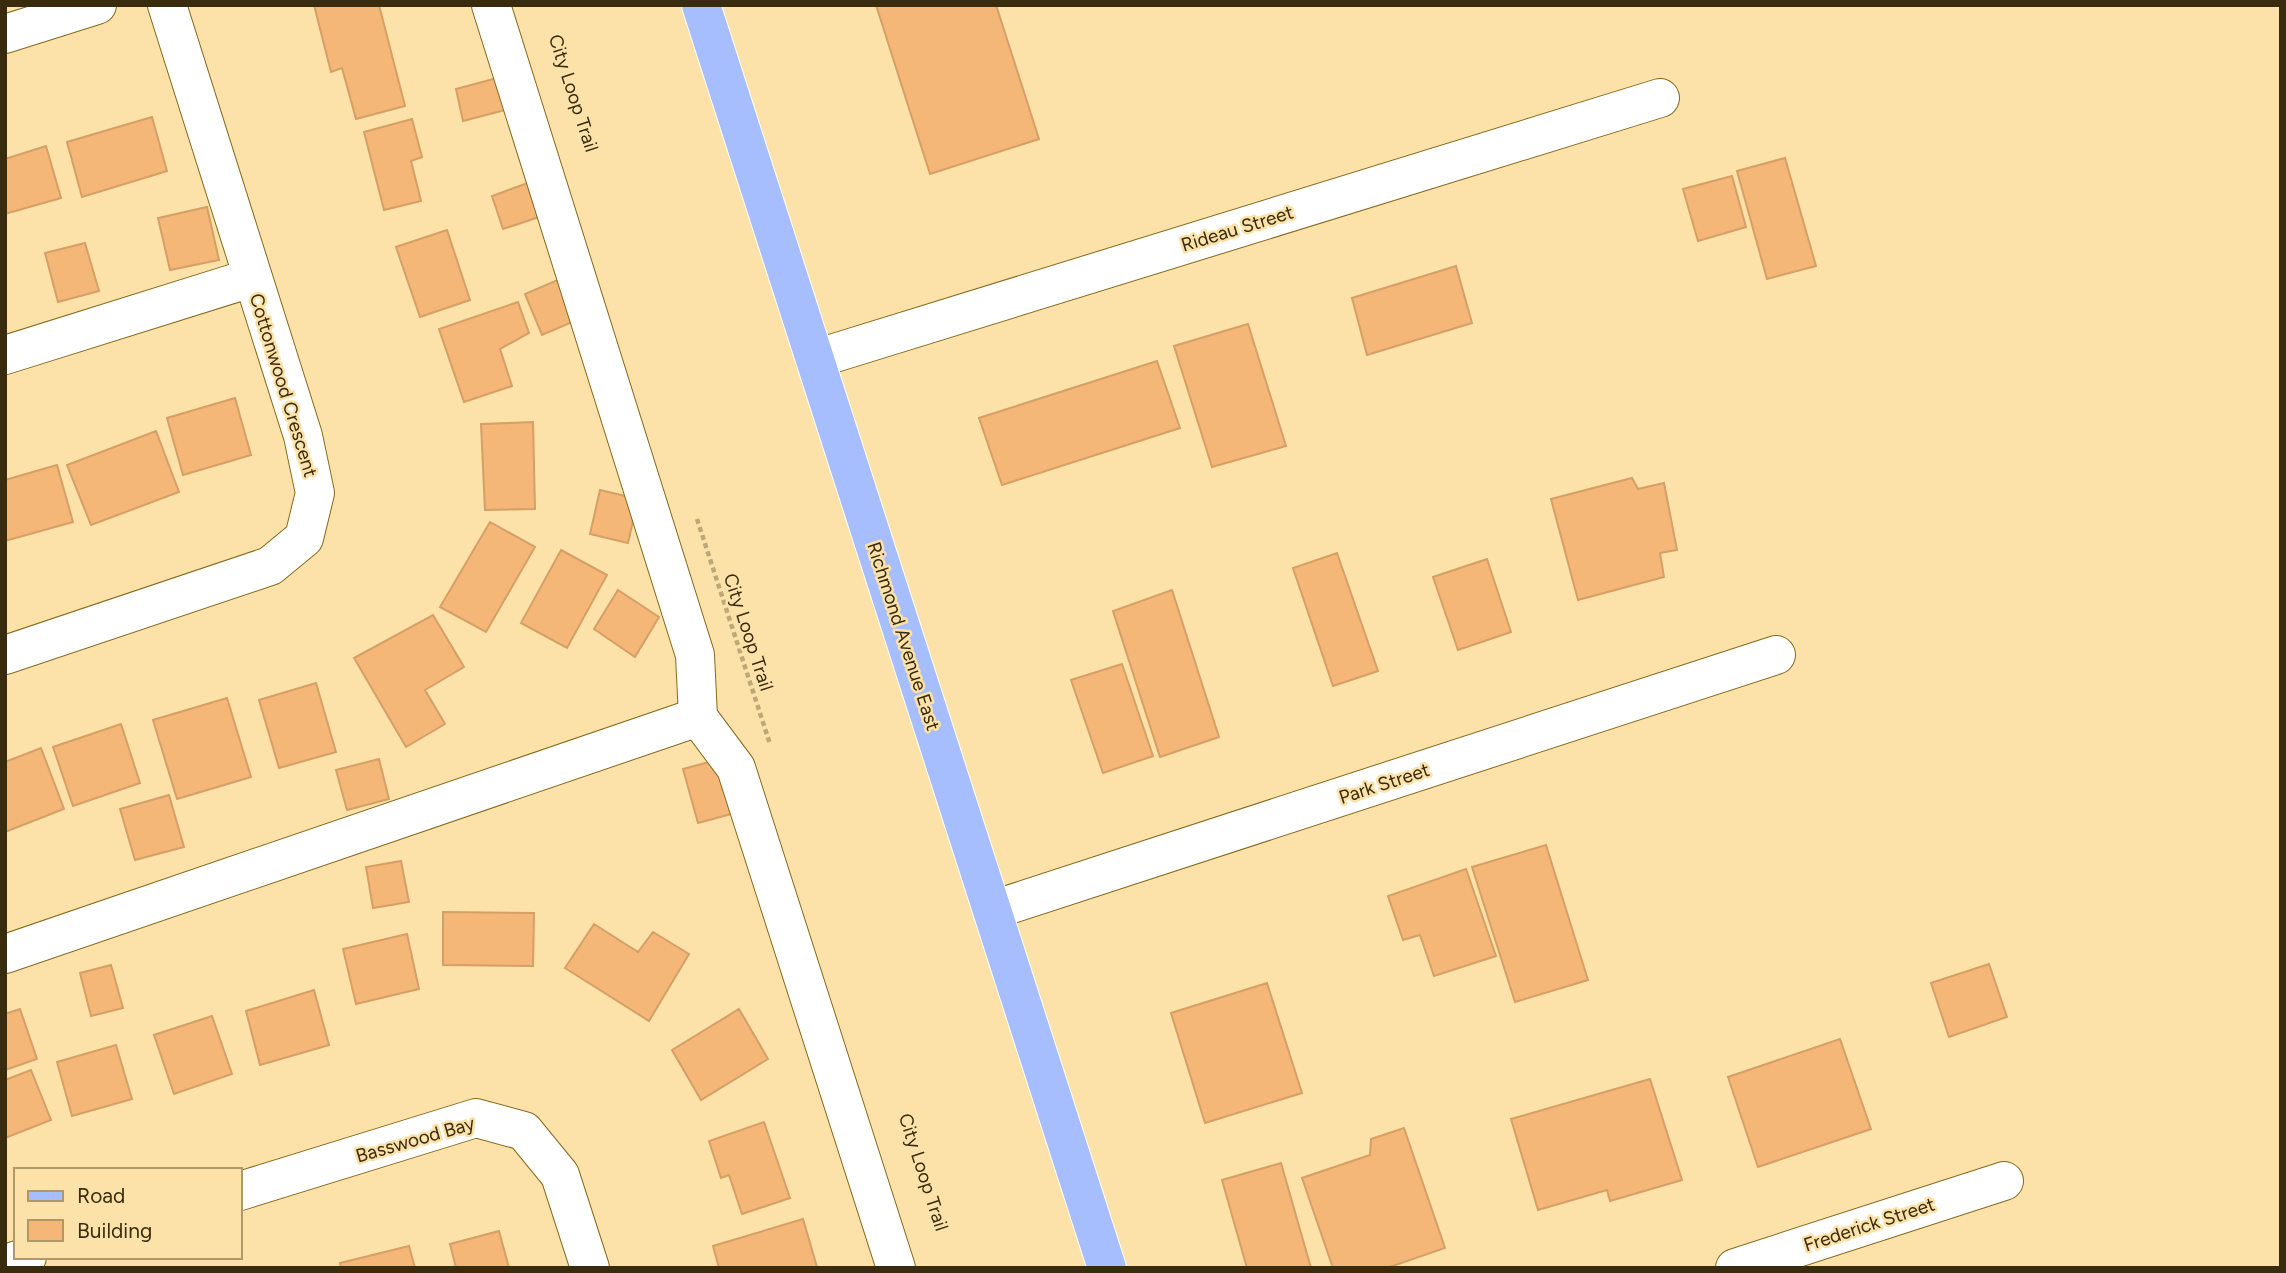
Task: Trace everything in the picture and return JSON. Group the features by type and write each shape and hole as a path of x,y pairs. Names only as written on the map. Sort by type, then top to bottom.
{"main road":[{"name":"Richmond Avenue East","path":"701,5 1107,1268"}],"street":[{"path":"5,34 97,5"},
{"name":"Cottonwood Crescent","path":"5,655 270,566 304,538 316,493 303,436 167,5"},
{"path":"491,5 695,655 698,717 736,768 897,1268"},
{"name":"Rideau Street","path":"815,359 1660,98"},
{"path":"5,355 251,278"},
{"name":"Park Street","path":"993,910 1776,655"},
{"path":"5,954 698,717"},
{"name":"Basswood Bay","path":"242,1190 475,1118 524,1131 560,1175 590,1268"},
{"name":"Frederick Street","path":"1735,1268 2004,1181"}],"path":[{"name":"City Loop Trail","path":"694,510 772,750"}],"building":[{"path":"314,5 379,5 405,106 356,119 342,68 331,72"},
{"path":"876,5 996,5 1039,139 930,174"},
{"path":"501,77 509,109 463,121 456,89"},
{"path":"152,117 167,171 82,197 67,142"},
{"path":"412,119 422,157 411,161 421,201 384,210 364,132"},
{"path":"46,146 61,198 5,214 5,159"},
{"path":"1785,158 1816,266 1767,279 1737,171"},
{"path":"1732,176 1746,227 1698,241 1683,189"},
{"path":"533,181 545,215 503,229 492,196"},
{"path":"207,207 219,260 170,270 158,218"},
{"path":"447,230 470,300 420,317 396,247"},
{"path":"85,243 99,291 58,302 45,253"},
{"path":"1456,266 1472,323 1367,355 1352,298"},
{"path":"560,279 577,320 542,335 525,294"},
{"path":"518,302 529,333 500,349 512,386 464,402 439,329"},
{"path":"1248,324 1286,446 1212,467 1174,346"},
{"path":"1157,361 1180,428 1002,485 979,418"},
{"path":"235,398 251,455 183,475 167,418"},
{"path":"533,422 535,509 485,510 481,424"},
{"path":"156,431 179,492 91,525 67,465"},
{"path":"57,465 73,522 5,541 5,480"},
{"path":"1632,478 1638,489 1664,483 1677,550 1660,553 1664,577 1578,600 1551,499"},
{"path":"600,490 638,499 628,543 590,534"},
{"path":"490,522 535,547 486,632 440,607"},
{"path":"561,550 607,575 567,648 521,623"},
{"path":"1337,553 1378,671 1333,686 1293,568"},
{"path":"1487,559 1511,632 1458,650 1433,577"},
{"path":"618,590 659,617 635,657 594,629"},
{"path":"1172,590 1219,737 1160,757 1113,611"},
{"path":"433,615 464,667 425,690 445,724 406,747 354,658"},
{"path":"1122,664 1153,756 1103,773 1071,680"},
{"path":"316,683 336,752 279,768 259,700"},
{"path":"227,698 251,777 177,799 153,720"},
{"path":"121,724 140,783 73,806 53,747"},
{"path":"41,748 64,809 5,832 5,762"},
{"path":"379,759 389,799 347,810 336,770"},
{"path":"720,759 735,813 698,823 683,769"},
{"path":"169,795 184,847 135,860 120,809"},
{"path":"1546,845 1588,980 1515,1002 1472,867"},
{"path":"401,861 409,902 373,908 366,867"},
{"path":"1466,869 1496,956 1434,976 1420,935 1403,940 1388,896"},
{"path":"443,912 534,913 533,966 443,965"},
{"path":"594,924 638,952 653,932 689,954 649,1021 565,968"},
{"path":"407,934 419,989 356,1004 343,949"},
{"path":"1989,964 2007,1017 1949,1037 1931,983"},
{"path":"111,965 123,1008 91,1016 80,973"},
{"path":"1267,983 1302,1093 1205,1123 1171,1013"},
{"path":"314,990 329,1045 260,1065 246,1011"},
{"path":"20,1009 37,1059 5,1070 5,1014"},
{"path":"739,1009 768,1059 701,1100 672,1050"},
{"path":"212,1016 232,1074 174,1094 154,1035"},
{"path":"1840,1039 1871,1129 1758,1167 1728,1077"},
{"path":"116,1045 132,1099 72,1116 57,1062"},
{"path":"31,1070 51,1120 5,1138 5,1080"},
{"path":"1650,1079 1682,1180 1610,1201 1607,1190 1538,1210 1511,1119"},
{"path":"764,1122 790,1198 742,1214 729,1175 721,1178 709,1141"},
{"path":"1404,1128 1445,1248 1387,1268 1333,1268 1302,1178 1370,1155 1371,1139"},
{"path":"1281,1163 1311,1268 1247,1268 1222,1180"},
{"path":"803,1219 817,1267 719,1268 713,1246"},
{"path":"499,1231 509,1268 456,1268 450,1244"},
{"path":"409,1246 415,1268 341,1268 340,1263"}]}
